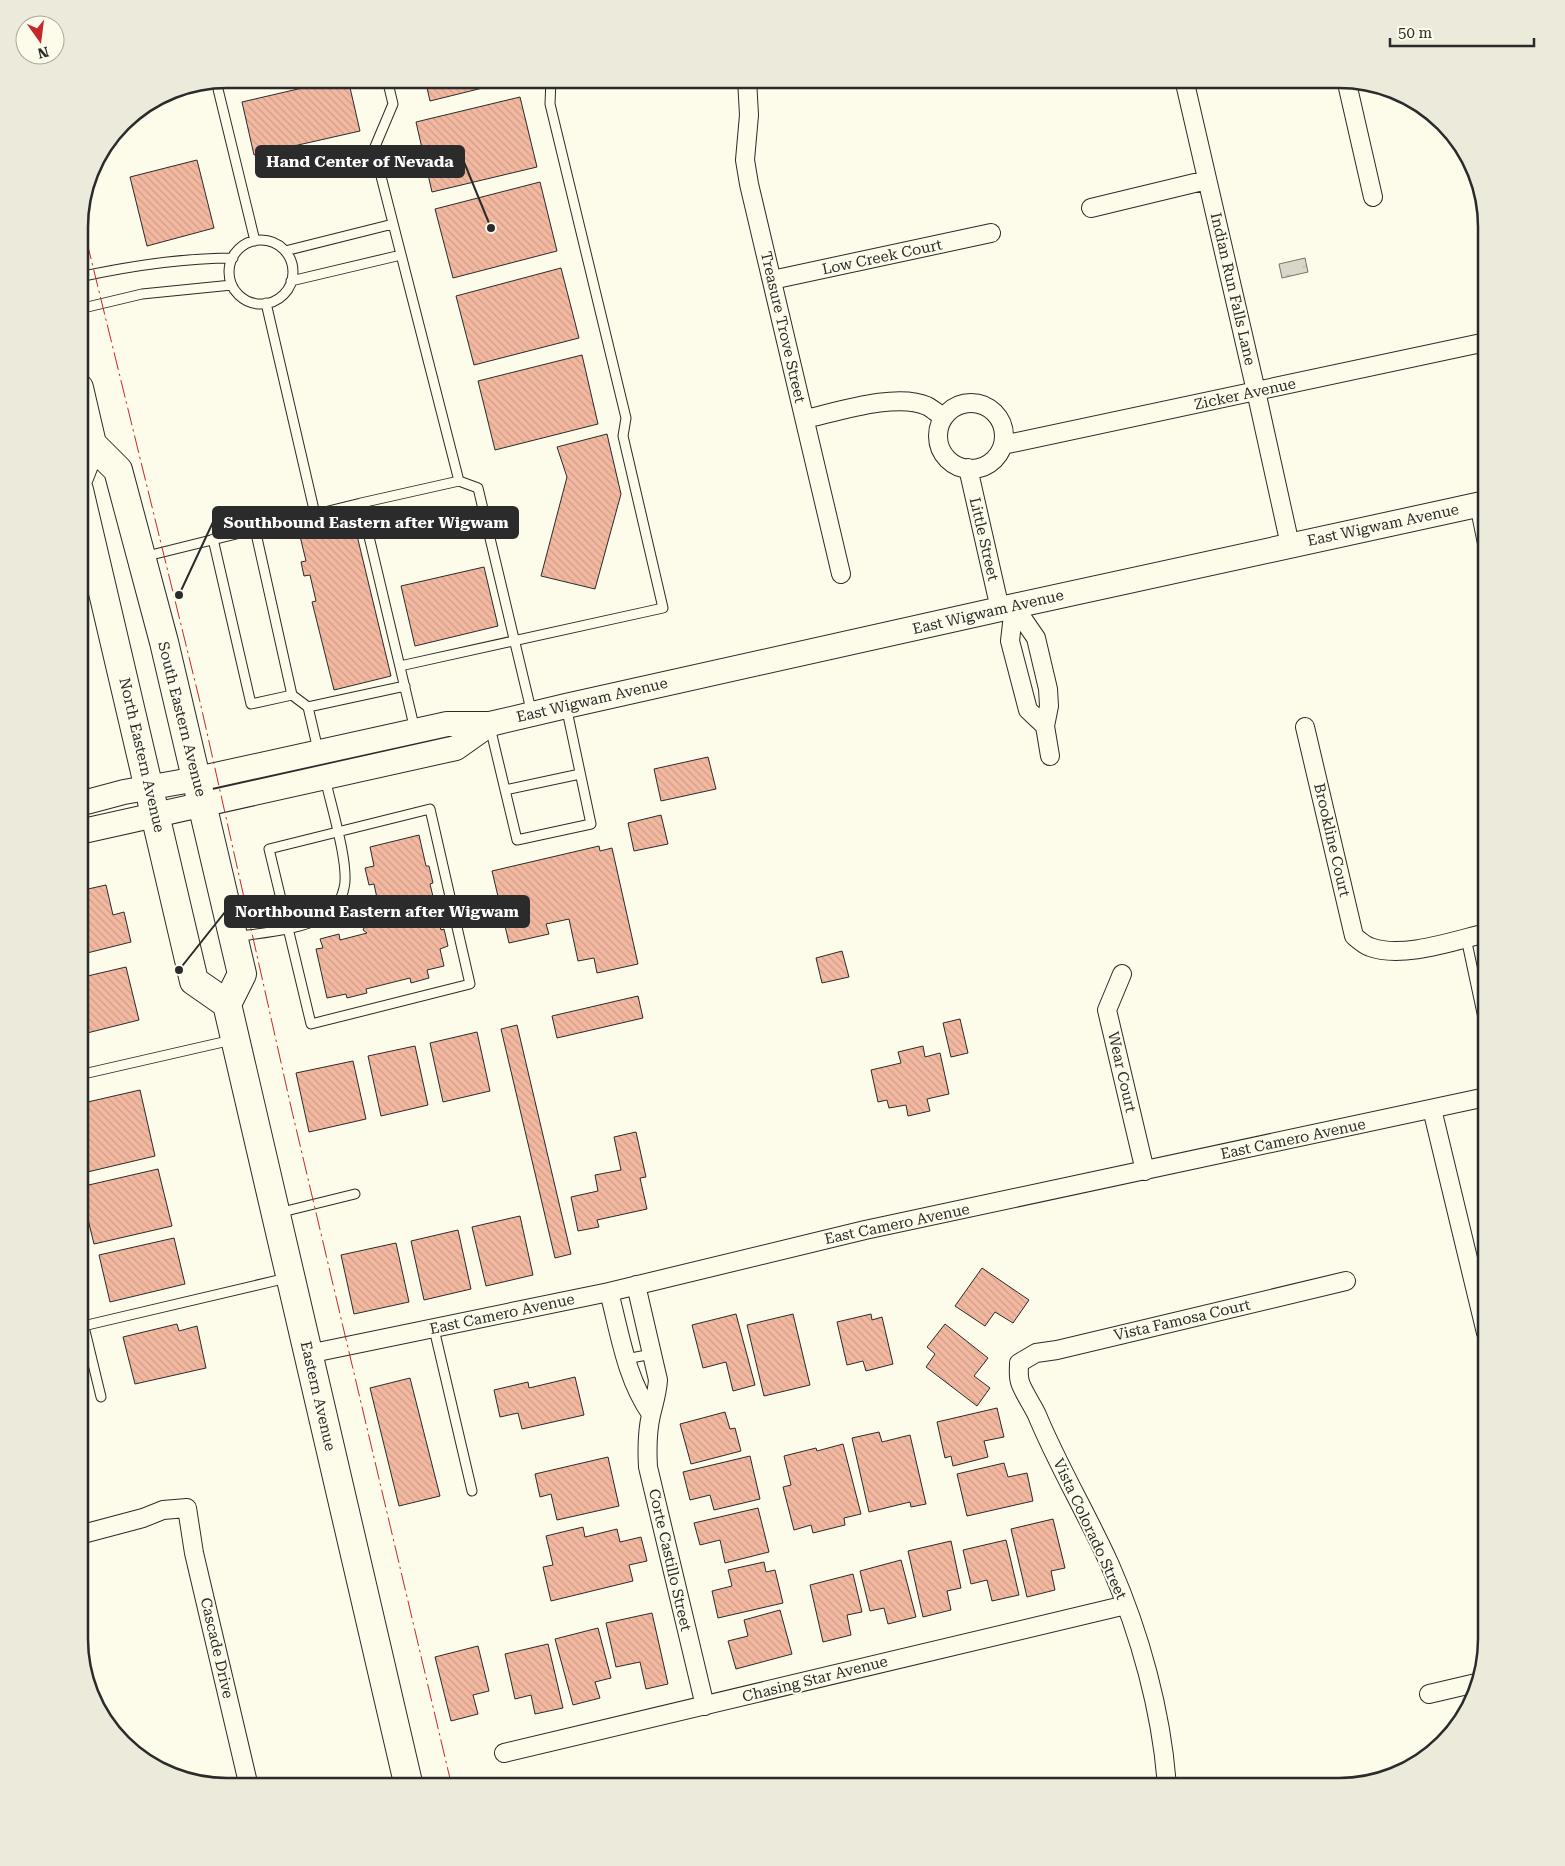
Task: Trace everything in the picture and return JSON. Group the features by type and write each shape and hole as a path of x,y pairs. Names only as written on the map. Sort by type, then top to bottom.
{"main road":[{"path":"88,426 92,444 88,455"},
{"name":"South Eastern Avenue","path":"92,444 118,470 143,557 176,796 233,937 242,974 227,1004"},
{"name":"East Wigwam Avenue","path":"176,796 318,751 447,724 490,724 1478,504"},
{"name":"North Eastern Avenue","path":"88,540 92,564 176,796 194,981 227,1004"},
{"name":"East Wigwam Avenue","path":"176,796 325,778 456,748 490,724"},
{"path":"88,802 124,792 176,796"},
{"path":"88,829 176,796"},
{"name":"Eastern Avenue","path":"227,1004 408,1778"}],"street":[{"name":"Treasure Trove Street","path":"748,88 749,115 745,160 749,184 841,574"},
{"name":"Indian Run Falls Lane","path":"1186,88 1290,545"},
{"path":"1348,88 1373,197"},
{"path":"1091,208 1207,180"},
{"name":"Low Creek Court","path":"772,280 991,233"},
{"name":"Zicker Avenue","path":"1003,445 1478,344"},
{"path":"805,419 882,402 907,402 926,406 943,417"},
{"path":"965,404 980,404 990,408 997,415 1002,424 1003,445 999,454 992,462 983,467 968,468 953,464 945,457 940,448 937,438 939,427 943,417 950,410 965,404"},
{"name":"Little Street","path":"968,468 1007,608"},
{"path":"1007,608 1010,641 1028,710 1045,726"},
{"path":"1007,608 1036,638 1048,689 1049,706 1045,726 1050,756"},
{"name":"Brookline Court","path":"1305,727 1354,936 1368,947 1386,952 1410,950 1466,938"},
{"path":"1466,938 1478,935"},
{"name":"Wear Court","path":"1122,974 1107,1010 1145,1171"},
{"name":"East Camero Avenue","path":"308,1354 609,1292 865,1230 1478,1100"},
{"path":"1432,1109 1478,1300"},
{"name":"Vista Famosa Court","path":"1019,1363 1036,1353 1057,1350 1346,1281"},
{"name":"Corte Castillo Street","path":"636,1285 658,1380 657,1396 651,1414 647,1450 648,1466 705,1706"},
{"path":"609,1292 626,1359 636,1389 651,1414"},
{"name":"Vista Colorado Street","path":"1019,1363 1020,1382 1110,1565 1126,1605 1146,1668 1160,1731 1166,1778"},
{"name":"Cascade Drive","path":"87,1533 143,1518 163,1510 187,1508 194,1553 248,1778"},
{"name":"Chasing Star Avenue","path":"504,1753 1126,1605"},
{"path":"1429,1694 1470,1684"}],"lane":[{"path":"218,88 254,241"},
{"path":"389,88 393,104 374,149 458,481"},
{"path":"400,666 663,608 623,436 626,418 550,104 551,88"},
{"path":"285,251 393,224"},
{"path":"254,241 269,241 285,251 293,268 291,281 284,294 278,299 266,303 252,303 238,294 232,285 229,269 233,258 242,246 254,241"},
{"path":"291,281 401,255"},
{"path":"88,275 130,266 204,258 233,258"},
{"path":"88,307 142,294 232,285"},
{"path":"266,303 315,514"},
{"path":"143,557 458,481 478,488 532,714"},
{"path":"361,503 415,730"},
{"path":"255,529 292,695 308,707 318,751"},
{"path":"213,539 252,704 292,695"},
{"path":"308,707 404,686"},
{"path":"490,724 517,840 591,824 566,706"},
{"path":"505,790 580,774"},
{"path":"233,937 311,922 325,916 338,904 344,888 346,871 325,778"},
{"path":"430,809 470,984 311,1024 269,849 337,832 430,809"},
{"path":"1466,938 1478,994"},
{"path":"87,1074 235,1039"},
{"path":"275,1214 354,1194"},
{"path":"87,1325 291,1277"},
{"path":"434,1328 472,1491"},
{"path":"87,1343 101,1397"},
{"path":"626,1359 652,1354"}],"water":[{"path":"1305,258 1308,272 1282,278 1279,264"}],"building":[{"path":"302,88 350,88 360,131 254,155 242,102"},
{"path":"427,88 483,88 430,101"},
{"path":"520,97 537,167 432,192 416,122"},
{"path":"197,160 214,228 147,246 130,177"},
{"path":"540,182 557,251 453,278 435,209"},
{"path":"561,268 579,338 474,365 456,296"},
{"path":"582,355 598,424 495,450 478,381"},
{"path":"607,434 621,494 595,589 541,576 567,477 557,447"},
{"path":"353,519 391,676 334,690 312,602 316,601 310,575 304,576 301,562 306,561 299,532"},
{"path":"484,567 498,626 415,646 401,586"},
{"path":"708,757 716,789 661,801 654,769"},
{"path":"661,815 668,844 634,851 628,823"},
{"path":"419,835 426,866 429,866 433,883 430,884 441,930 444,929 448,946 440,949 444,966 427,970 429,978 411,983 410,978 366,989 367,993 347,998 346,994 327,998 316,949 323,948 320,939 339,934 340,940 367,933 363,930 364,928 352,921 363,903 374,911 376,909 380,912 374,884 369,885 365,868 374,866 370,847"},
{"path":"599,846 600,851 612,848 638,964 597,973 594,958 578,961 569,919 546,924 549,934 509,943 492,871"},
{"path":"106,885 113,915 124,912 131,942 87,953 88,889"},
{"path":"842,951 849,977 822,983 816,958"},
{"path":"126,967 139,1020 87,1033 87,976"},
{"path":"638,996 643,1018 557,1038 552,1016"},
{"path":"960,1019 968,1053 951,1057 943,1023"},
{"path":"517,1025 571,1254 555,1258 501,1029"},
{"path":"477,1032 490,1091 443,1102 430,1043"},
{"path":"415,1046 428,1105 381,1116 368,1056"},
{"path":"923,1046 925,1057 940,1053 949,1094 927,1099 930,1111 908,1116 906,1105 889,1108 887,1100 878,1102 871,1070 901,1063 898,1052"},
{"path":"353,1061 366,1119 309,1132 296,1073"},
{"path":"140,1090 155,1156 87,1172 87,1102"},
{"path":"636,1132 646,1177 640,1178 647,1209 597,1220 599,1227 578,1231 571,1197 598,1191 595,1175 621,1170 614,1137"},
{"path":"158,1169 172,1226 94,1244 87,1217 87,1185"},
{"path":"520,1216 533,1275 486,1286 472,1227"},
{"path":"458,1230 471,1289 424,1300 411,1241"},
{"path":"174,1238 185,1284 110,1302 99,1255"},
{"path":"396,1243 409,1302 354,1314 341,1255"},
{"path":"982,1268 1029,1300 1013,1323 995,1312 985,1326 955,1306"},
{"path":"736,1314 755,1385 733,1391 726,1362 703,1368 692,1325"},
{"path":"793,1314 810,1385 764,1396 747,1325"},
{"path":"871,1314 872,1320 882,1317 893,1364 866,1371 863,1361 847,1365 837,1322"},
{"path":"177,1324 179,1331 197,1326 206,1368 135,1384 123,1337"},
{"path":"945,1324 988,1358 974,1376 990,1388 977,1406 926,1367 935,1354 927,1347"},
{"path":"575,1377 584,1415 522,1429 518,1413 500,1417 494,1390 528,1382 529,1388"},
{"path":"410,1378 440,1496 399,1506 370,1388"},
{"path":"997,1408 1004,1437 984,1441 988,1457 953,1466 951,1456 945,1458 937,1422"},
{"path":"725,1412 730,1429 735,1428 741,1451 691,1464 680,1424"},
{"path":"879,1432 882,1442 910,1435 926,1504 911,1507 910,1502 869,1512 852,1438"},
{"path":"843,1444 861,1514 844,1518 845,1525 813,1533 811,1525 794,1530 783,1487 791,1485 784,1456 816,1448 817,1451"},
{"path":"750,1456 760,1499 714,1510 710,1495 690,1500 683,1472"},
{"path":"608,1457 619,1506 557,1520 551,1494 540,1497 535,1474"},
{"path":"1004,1463 1008,1477 1027,1473 1033,1501 967,1516 957,1474"},
{"path":"758,1508 769,1552 725,1563 720,1540 700,1545 694,1523"},
{"path":"1053,1519 1065,1568 1051,1571 1055,1590 1027,1597 1011,1529"},
{"path":"583,1527 585,1537 617,1529 620,1542 641,1537 647,1561 629,1565 633,1581 551,1601 543,1567 553,1565 546,1536"},
{"path":"1006,1540 1019,1595 992,1601 987,1580 971,1584 963,1550"},
{"path":"951,1541 961,1588 947,1591 951,1610 923,1617 908,1551"},
{"path":"901,1560 916,1617 888,1624 884,1608 870,1611 860,1571"},
{"path":"764,1562 766,1572 775,1570 783,1603 718,1618 712,1591 732,1586 728,1570"},
{"path":"853,1574 862,1612 847,1615 851,1635 823,1642 810,1585"},
{"path":"780,1610 792,1654 736,1669 728,1641 748,1636 744,1620"},
{"path":"652,1613 668,1684 646,1689 640,1662 616,1667 606,1623"},
{"path":"598,1628 611,1678 595,1682 600,1698 573,1705 555,1639"},
{"path":"548,1644 563,1708 535,1714 531,1695 515,1699 505,1654"},
{"path":"478,1646 489,1691 473,1695 478,1714 451,1721 435,1657"}],"power":[{"path":"88,246 201,706 291,1107 450,1778"}],"place":[{"name":"Hand Center of Nevada","path":"491,228"},
{"name":"Southbound Eastern after Wigwam","path":"179,595"},
{"name":"Northbound Eastern after Wigwam","path":"179,970"}]}
